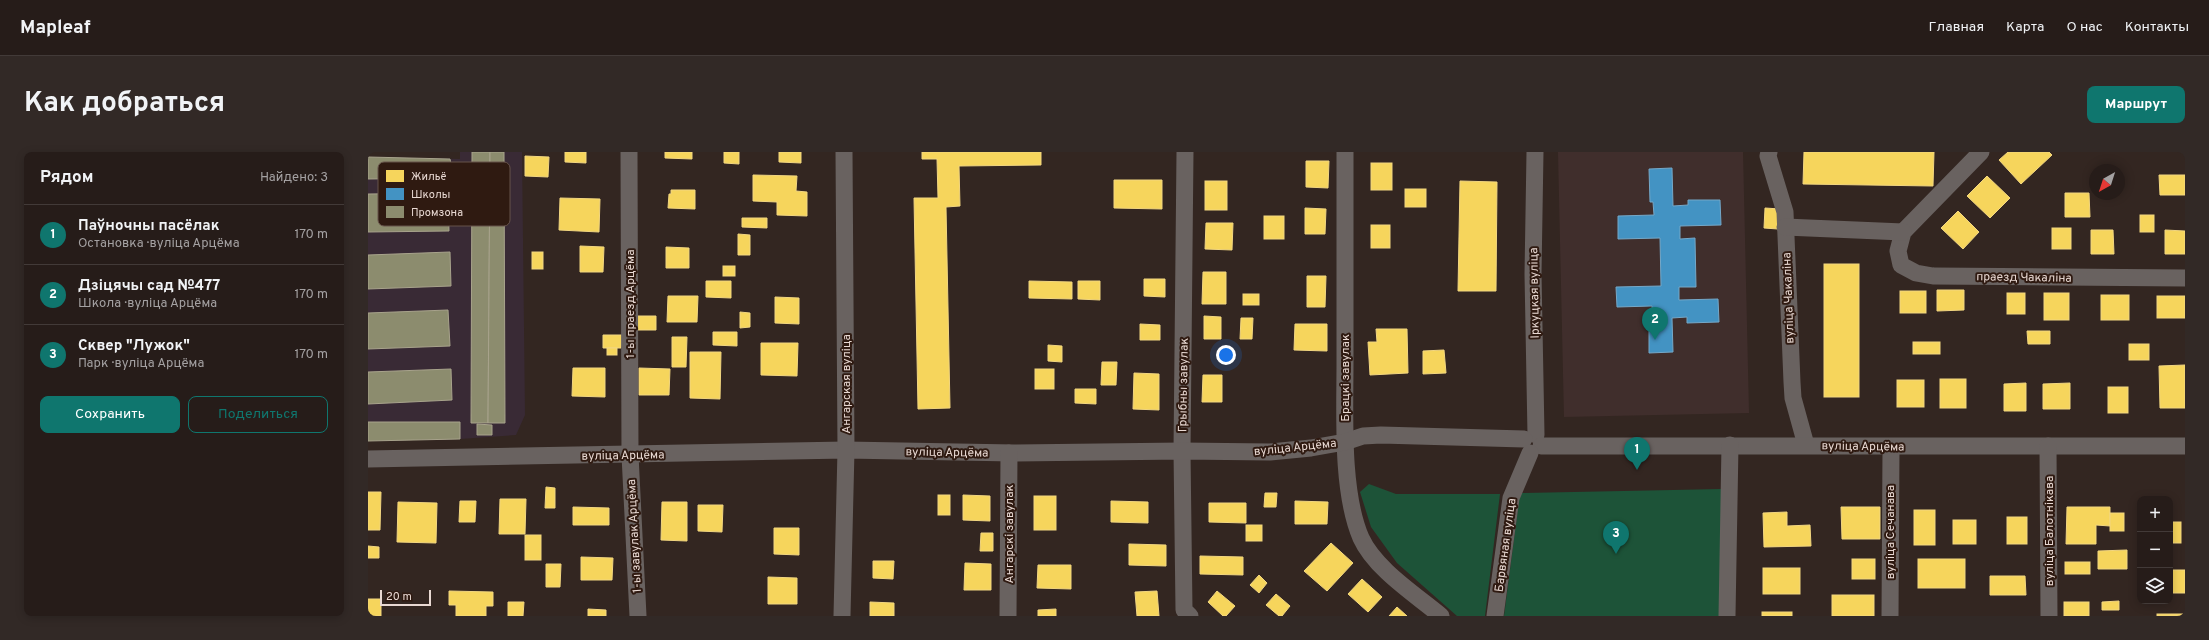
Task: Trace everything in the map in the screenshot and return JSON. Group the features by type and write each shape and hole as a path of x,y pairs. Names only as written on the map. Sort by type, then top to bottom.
{"street":[{"name":"1-ы праезд Арцёма","path":"630,152 630,455"},
{"name":"Ангарская вуліца","path":"842,616 846,450 844,152"},
{"name":"Грыбны завулак","path":"1185,152 1182,450 1184,610 1190,616"},
{"name":"Брацкі завулак","path":"1345,152 1345,442 1350,502 1362,539 1384,568 1441,616"},
{"name":"Іркуцкая вуліца","path":"1533,443 1535,152"},
{"name":"вуліца Чакаліна","path":"1768,152 1785,212 1792,382 1795,405 1806,445"},
{"name":"праезд Чакаліна","path":"1981,152 1904,232 1898,251 1901,265 1916,273 1933,276 2185,278"},
{"path":"1785,227 1904,232"},
{"name":"вуліца Арцёма","path":"368,459 846,450 1009,453 1182,450 1270,452 1345,442 1363,436 1381,434 1533,443 1806,445 1891,448 2185,446"},
{"name":"Барвяная вуліца","path":"1495,616 1511,498 1533,443"},
{"path":"1727,616 1730,445"},
{"name":"вуліца Балотнікава","path":"2048,446 2049,616"},
{"name":"вуліца Сечанава","path":"1890,616 1891,448"},
{"name":"Ангарскі завулак","path":"1008,616 1009,453"},
{"name":"1-ы завулак Арцёма","path":"630,455 638,616"}],"shaded area":[{"path":"460,152 522,152 525,415 516,435 460,439 368,441 368,157 460,159"},
{"path":"1558,152 1743,152 1749,413 1564,417"}],"green space":[{"path":"1369,484 1396,494 1500,494 1485,616 1457,616 1397,563 1371,527 1360,492"},
{"path":"1722,489 1719,616 1504,616 1520,493"}],"building: Жильё":[{"path":"565,152 586,152 586,163 565,162"},
{"path":"665,152 692,152 692,159 665,158"},
{"path":"724,152 739,152 739,164 724,163"},
{"path":"779,152 801,152 801,163 779,162"},
{"path":"922,152 1041,152 1041,165 959,166 960,206 946,207 950,408 918,409 914,198 938,198 937,159 922,159"},
{"path":"1804,152 1934,152 1933,186 1803,184"},
{"path":"2008,152 2049,152 2052,155 2021,184 1999,160"},
{"path":"525,156 549,157 548,177 525,176"},
{"path":"1306,161 1329,161 1328,188 1306,187"},
{"path":"1371,163 1392,163 1392,190 1371,190"},
{"path":"753,175 797,176 796,191 807,192 807,216 777,215 777,202 753,201"},
{"path":"2159,175 2185,175 2185,195 2160,195"},
{"path":"1987,176 2010,198 1990,218 1967,196"},
{"path":"1114,180 1162,180 1162,209 1114,208"},
{"path":"1205,181 1227,181 1227,210 1205,210"},
{"path":"1460,181 1497,182 1496,291 1458,291"},
{"path":"1405,189 1426,189 1426,207 1405,207"},
{"path":"671,190 695,190 695,209 668,208 669,194 671,194"},
{"path":"2065,193 2089,193 2090,217 2065,217"},
{"path":"560,198 600,199 599,232 559,230"},
{"path":"1305,208 1326,209 1325,234 1305,234"},
{"path":"1765,208 1780,209 1778,229 1764,228"},
{"path":"1958,211 1979,232 1963,249 1941,228"},
{"path":"2140,215 2154,215 2154,232 2140,232"},
{"path":"1264,216 1284,216 1284,239 1264,239"},
{"path":"742,218 767,218 767,228 742,227"},
{"path":"1206,223 1233,223 1232,250 1205,249"},
{"path":"1371,225 1390,225 1390,248 1371,248"},
{"path":"2052,228 2071,228 2071,249 2052,249"},
{"path":"2091,230 2113,230 2114,254 2091,254"},
{"path":"2165,230 2185,231 2185,254 2165,254"},
{"path":"738,234 750,235 750,255 738,255"},
{"path":"580,246 604,247 603,272 580,272"},
{"path":"666,247 689,248 689,268 666,268"},
{"path":"532,252 543,252 543,269 532,269"},
{"path":"1824,264 1859,264 1859,397 1824,397"},
{"path":"723,266 735,266 735,276 723,276"},
{"path":"1203,272 1226,272 1226,304 1202,304"},
{"path":"1307,276 1326,276 1325,307 1307,307"},
{"path":"1144,279 1165,279 1165,297 1144,296"},
{"path":"706,281 731,281 731,298 706,297"},
{"path":"1029,281 1072,282 1072,299 1029,298"},
{"path":"1078,281 1100,281 1100,300 1078,299"},
{"path":"1937,290 1964,290 1964,310 1937,311"},
{"path":"1900,291 1926,291 1926,313 1900,313"},
{"path":"2007,293 2025,293 2025,314 2007,314"},
{"path":"2044,293 2069,293 2069,320 2044,320"},
{"path":"1243,294 1259,294 1259,305 1243,305"},
{"path":"2101,295 2129,295 2129,320 2101,320"},
{"path":"668,296 698,296 697,322 667,322"},
{"path":"2157,296 2185,296 2185,318 2157,318"},
{"path":"775,297 799,298 799,324 775,323"},
{"path":"740,312 750,313 750,327 740,328"},
{"path":"636,316 656,316 656,330 635,330"},
{"path":"1204,316 1221,317 1221,339 1204,339"},
{"path":"1241,318 1253,318 1252,339 1240,339"},
{"path":"1140,324 1160,325 1160,340 1140,340"},
{"path":"1295,324 1327,324 1327,351 1294,350"},
{"path":"1376,329 1407,329 1408,373 1370,375 1368,342 1377,342"},
{"path":"2027,331 2050,331 2050,344 2028,344"},
{"path":"713,332 737,332 737,346 713,345"},
{"path":"603,335 622,335 621,348 603,348"},
{"path":"672,337 687,337 686,367 672,367"},
{"path":"1913,342 1940,342 1940,354 1913,354"},
{"path":"761,343 798,343 797,376 761,375"},
{"path":"2129,344 2149,344 2149,360 2129,360"},
{"path":"1048,345 1062,346 1062,362 1048,361"},
{"path":"607,348 617,348 617,355 607,355"},
{"path":"1444,350 1446,373 1423,374 1423,351"},
{"path":"690,352 721,352 720,399 690,398"},
{"path":"1102,362 1117,362 1116,385 1101,385"},
{"path":"2185,365 2185,408 2160,408 2159,366"},
{"path":"573,368 605,368 605,397 572,396"},
{"path":"639,368 670,369 669,395 639,395"},
{"path":"1035,369 1054,369 1054,389 1035,389"},
{"path":"1134,373 1159,374 1159,410 1133,409"},
{"path":"1203,375 1222,375 1222,402 1202,402"},
{"path":"1940,379 1966,379 1966,408 1940,408"},
{"path":"1897,380 1924,380 1924,407 1897,407"},
{"path":"2026,383 2026,411 2004,411 2004,384"},
{"path":"2070,383 2070,409 2043,409 2043,384"},
{"path":"2108,387 2128,387 2128,413 2108,413"},
{"path":"1075,389 1096,389 1096,404 1075,403"},
{"path":"546,487 555,488 555,508 545,508"},
{"path":"368,492 381,492 380,530 368,530"},
{"path":"1265,493 1277,493 1276,507 1264,507"},
{"path":"938,495 950,495 950,515 938,515"},
{"path":"963,495 990,496 990,521 963,520"},
{"path":"1034,496 1056,496 1056,530 1034,530"},
{"path":"500,499 526,499 525,534 499,534"},
{"path":"460,501 476,501 475,522 459,522"},
{"path":"1111,501 1148,502 1148,523 1111,522"},
{"path":"1295,501 1328,502 1327,524 1295,524"},
{"path":"398,502 437,503 436,543 397,542"},
{"path":"662,502 687,502 687,541 661,540"},
{"path":"1209,503 1246,503 1246,523 1209,522"},
{"path":"698,505 723,505 722,532 698,531"},
{"path":"573,507 609,508 609,525 573,525"},
{"path":"1841,507 1880,507 1880,539 1842,539"},
{"path":"2067,507 2110,507 2110,526 2096,525 2096,544 2066,544"},
{"path":"1914,510 1935,510 1935,545 1914,545"},
{"path":"1787,512 1787,526 1810,525 1811,546 1764,547 1763,513"},
{"path":"2110,513 2124,513 2124,531 2110,531"},
{"path":"2007,517 2027,517 2027,544 2007,544"},
{"path":"1953,520 1976,520 1976,544 1953,544"},
{"path":"2173,522 2181,522 2181,543 2173,543"},
{"path":"1246,525 1262,525 1262,541 1246,541"},
{"path":"774,528 799,528 799,555 774,554"},
{"path":"981,533 993,533 993,551 980,551"},
{"path":"525,535 541,535 541,560 525,560"},
{"path":"1331,543 1353,563 1327,591 1304,571"},
{"path":"1129,544 1166,545 1166,566 1129,565"},
{"path":"368,546 379,547 379,558 368,558"},
{"path":"2127,550 2127,569 2098,569 2098,551"},
{"path":"1200,556 1243,557 1243,575 1200,574"},
{"path":"581,557 613,558 612,580 581,580"},
{"path":"1852,559 1875,559 1875,579 1852,579"},
{"path":"1918,559 1965,559 1965,588 1918,588"},
{"path":"873,561 894,561 893,579 873,578"},
{"path":"2065,562 2090,562 2090,574 2065,574"},
{"path":"965,563 991,564 991,590 964,590"},
{"path":"546,564 561,564 560,587 546,587"},
{"path":"1038,565 1071,565 1071,589 1037,588"},
{"path":"1763,568 1800,568 1800,594 1763,594"},
{"path":"2173,570 2185,570 2185,593 2173,593"},
{"path":"1259,575 1267,583 1259,593 1250,585"},
{"path":"1990,576 2025,576 2026,595 1990,595"},
{"path":"768,577 797,578 797,604 768,604"},
{"path":"1362,579 1382,597 1368,612 1348,594"},
{"path":"449,591 493,592 493,606 486,606 486,616 456,616 456,605 449,605"},
{"path":"1157,591 1159,616 1137,616 1135,592"},
{"path":"1217,591 1235,606 1226,616 1223,616 1208,602"},
{"path":"1276,594 1290,606 1282,616 1279,616 1266,605"},
{"path":"1832,595 1874,595 1874,616 1832,616"},
{"path":"368,599 381,599 381,616 368,616"},
{"path":"2119,601 2119,610 2102,610 2102,602"},
{"path":"508,602 524,602 523,616 508,616"},
{"path":"870,602 894,603 894,616 870,616"},
{"path":"2064,602 2089,602 2089,616 2064,616"},
{"path":"1397,607 1407,616 1389,616"},
{"path":"588,609 606,610 606,616 588,616"},
{"path":"1056,609 1056,616 1038,616 1038,610"},
{"path":"1762,612 1792,612 1792,616 1762,616"},
{"path":"2157,614 2183,614 2183,616 2157,616"}],"building: Школы":[{"path":"1672,168 1673,206 1688,205 1688,200 1720,200 1721,225 1680,226 1680,239 1695,238 1696,287 1679,287 1679,300 1718,299 1719,322 1687,323 1687,317 1672,318 1673,352 1649,353 1649,322 1653,322 1652,306 1617,307 1616,287 1661,286 1660,238 1618,239 1618,216 1654,215 1653,202 1650,202 1649,169"}],"building: Промзона":[{"path":"472,152 490,152 490,162 472,162"},
{"path":"490,152 504,152 504,162 490,162"},
{"path":"368,157 450,159 451,162 378,162 378,179 368,179"},
{"path":"368,194 378,194 378,226 449,226 449,231 368,232"},
{"path":"472,226 489,226 488,423 471,423"},
{"path":"489,226 504,226 505,423 488,423"},
{"path":"450,252 451,286 368,289 368,255"},
{"path":"448,310 450,346 368,349 368,313"},
{"path":"451,369 452,400 368,404 368,372"},
{"path":"368,422 460,422 460,439 368,441"},
{"path":"477,424 492,425 492,435 477,435"}],"place":[{"name":"Дзіцячы сад №477","path":"1655,340"},
{"name":"Паўночны пасёлак","path":"1637,470"},
{"name":"Сквер \"Лужок\"","path":"1616,554"}]}
